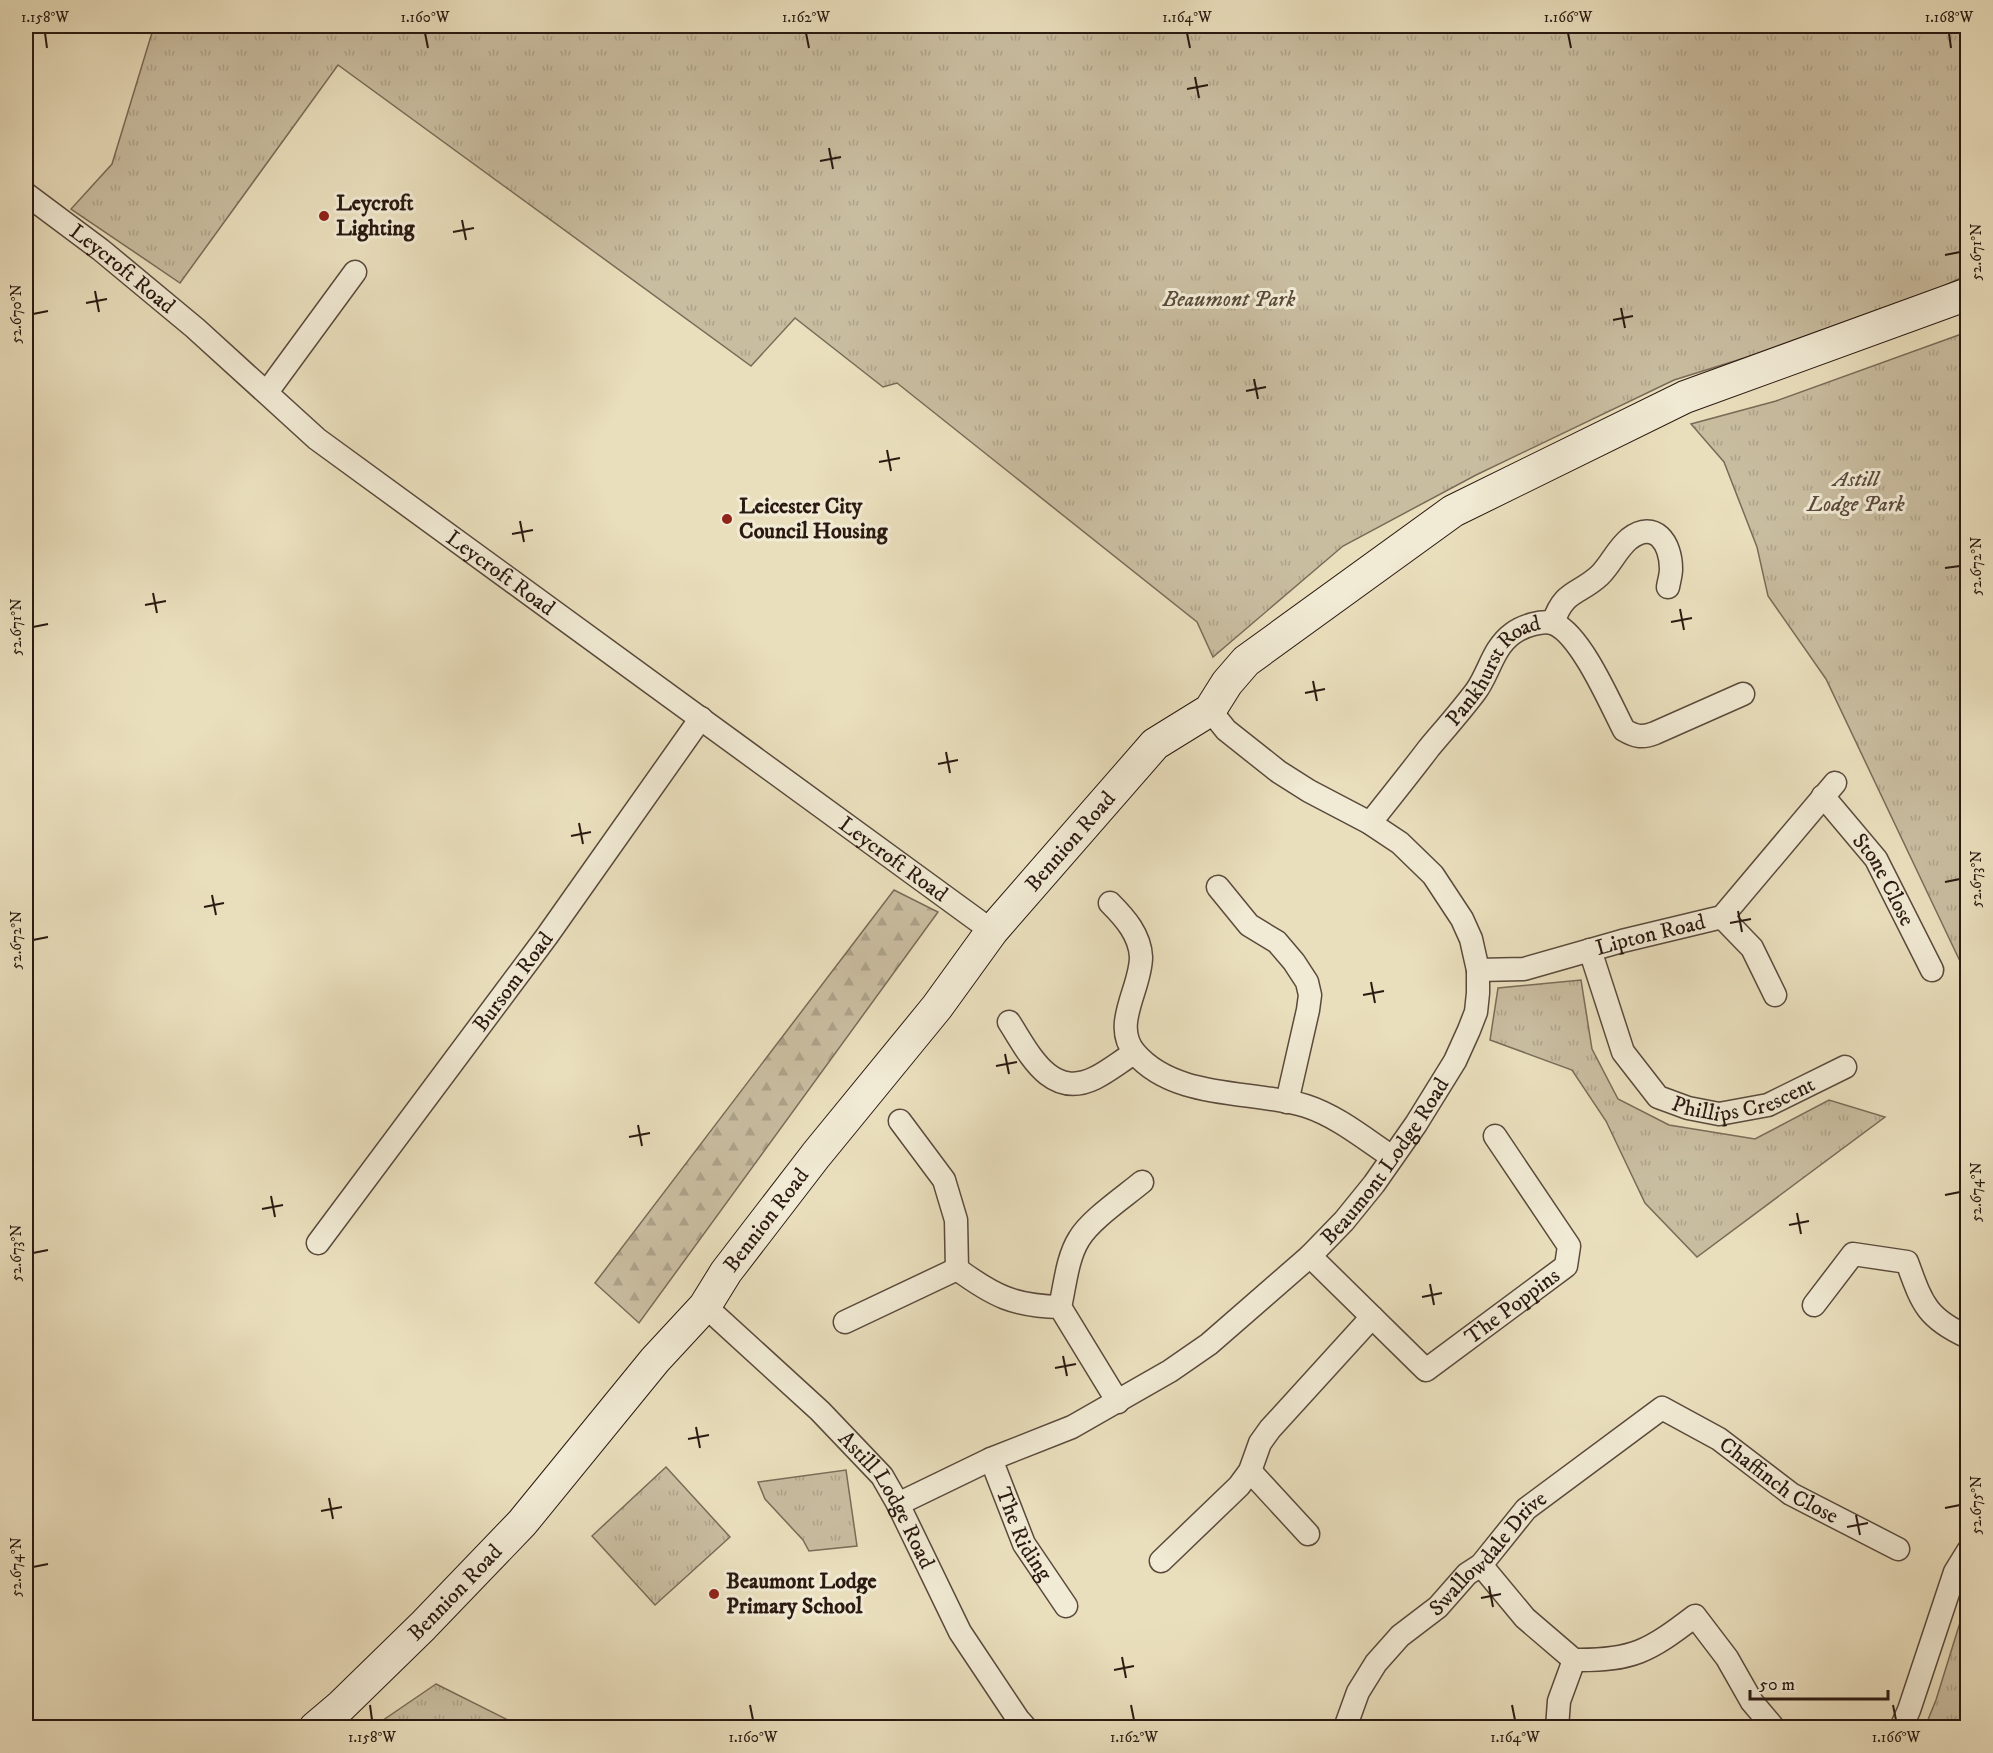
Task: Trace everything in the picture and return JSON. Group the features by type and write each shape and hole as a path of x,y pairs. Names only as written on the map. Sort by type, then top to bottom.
{"street":[{"name":"Leycroft Road","path":"26,194 101,250 187,320 317,439 992,931"},
{"path":"267,392 355,272"},
{"path":"1210,710 1227,683 1246,661 1453,511 1685,397 1968,294"},
{"path":"1553,623 1557,610 1565,600 1576,590 1598,577 1628,540 1641,531 1654,532 1664,539 1669,550 1671,569 1668,587"},
{"name":"Pankhurst Road","path":"1370,823 1477,690 1504,642 1512,634 1526,627 1539,623 1553,623 1570,635 1582,652 1624,730 1633,735 1643,737 1655,734 1743,694"},
{"name":"Beaumont Lodge Road","path":"898,1504 991,1459 1072,1427 1170,1371 1209,1344 1310,1256 1344,1221 1374,1184 1416,1124 1460,1050 1476,1012 1478,970 1471,939 1462,919 1438,882 1400,843 1370,823 1309,791 1279,771 1226,730 1210,710"},
{"name":"Bennion Road","path":"315,1728 341,1706 423,1626 522,1523 655,1360 705,1306 726,1272 816,1155 937,1007 992,931 1155,744 1210,710"},
{"name":"Bursom Road","path":"318,1243 547,936 701,718"},
{"name":"Lipton Road","path":"1478,970 1524,969 1722,917 1829,789"},
{"name":"Stone Close","path":"1829,789 1876,859 1932,970"},
{"path":"1218,887 1249,925 1277,942 1286,951 1307,982 1310,995 1308,1010 1287,1102"},
{"path":"1110,903 1126,919 1136,937 1141,956 1139,974 1128,1006 1125,1029 1127,1041 1134,1053 1147,1065 1162,1074 1190,1085 1226,1094 1306,1106 1332,1118 1392,1157"},
{"path":"1722,917 1752,948 1775,996"},
{"name":"Phillips Crescent","path":"1590,950 1623,1052 1658,1096 1688,1108 1719,1114 1768,1105 1845,1066"},
{"path":"1009,1022 1041,1071 1053,1079 1066,1083 1081,1083 1095,1078 1134,1053"},
{"path":"900,1121 944,1180 956,1220 957,1269"},
{"name":"The Poppins","path":"1310,1256 1426,1370 1566,1266 1569,1246 1495,1136"},
{"path":"1118,1402 1060,1307 1073,1250 1079,1237 1142,1182"},
{"path":"1814,1305 1853,1254 1907,1262 1920,1298 1932,1316 1968,1337"},
{"path":"957,1269 997,1295 1017,1303 1060,1307"},
{"path":"845,1322 957,1269"},
{"name":"Astill Lodge Road","path":"705,1306 820,1411 882,1476 960,1632 1026,1728"},
{"path":"1161,1561 1239,1485 1250,1471 1260,1443 1270,1429 1372,1317"},
{"name":"Chaffinch Close","path":"1662,1408 1719,1439 1791,1494 1898,1549"},
{"name":"Swallowdale Drive","path":"1345,1728 1358,1692 1376,1663 1400,1636 1438,1607 1467,1574 1481,1565 1526,1509 1662,1408"},
{"name":"The Riding","path":"991,1459 1024,1544 1066,1606"},
{"path":"1250,1471 1308,1534"},
{"path":"1901,1728 1955,1572 1968,1551"},
{"path":"1481,1565 1525,1618 1574,1660 1608,1659 1640,1653 1661,1642 1695,1616 1727,1658 1752,1702 1774,1728"},
{"path":"1557,1728 1559,1701 1574,1660"}],"green space":[{"name":"Beaumont Park","path":"154,26 1967,26 1967,275 1882,315 1674,380 1476,475 1343,546 1213,657 1197,622 897,383 883,387 795,318 751,366 338,65 180,283 71,209 112,164"},
{"name":"Astill Lodge Park","path":"1968,332 1967,976 1826,679 1768,596 1757,547 1724,462 1691,424 1776,401"},
{"path":"894,890 938,912 639,1323 595,1283"},
{"path":"1581,980 1592,1049 1618,1099 1669,1125 1755,1139 1829,1100 1885,1117 1697,1257 1645,1203 1606,1121 1572,1070 1490,1040 1498,988"},
{"path":"666,1467 730,1537 655,1605 592,1536"},
{"path":"846,1470 857,1546 809,1551 803,1540 765,1499 758,1482"},
{"path":"1967,1600 1967,1727 1925,1727 1936,1700"},
{"path":"436,1684 522,1727 373,1727"}],"place":[{"name":"Leycroft Lighting","path":"324,216"},
{"name":"Leicester City Council Housing","path":"727,519"},
{"name":"Beaumont Lodge Primary School","path":"714,1594"}]}
